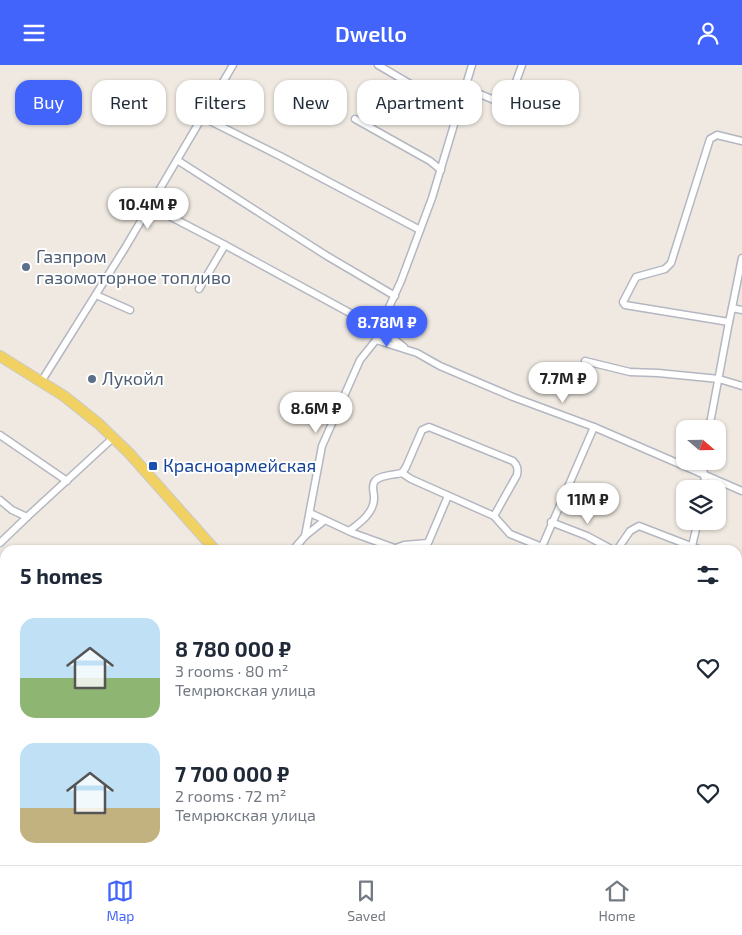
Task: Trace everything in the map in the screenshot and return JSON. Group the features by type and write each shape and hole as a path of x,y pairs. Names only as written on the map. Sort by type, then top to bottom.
{"main road":[{"path":"0,356 79,407 114,437 211,545"}],"street":[{"path":"224,80 233,65"},
{"path":"378,65 404,80"},
{"path":"467,80 472,65"},
{"path":"482,95 508,104 522,65"},
{"path":"355,119 430,161 441,170"},
{"path":"41,382 96,295 197,125"},
{"path":"218,125 420,230"},
{"path":"305,536 322,446 360,360 376,340 379,329 395,296 441,170 454,125"},
{"path":"729,322 623,303 636,277 665,269 671,263 710,139 717,135 742,141"},
{"path":"177,160 327,256 395,296"},
{"path":"150,206 379,329 407,350"},
{"path":"199,289 225,245"},
{"path":"711,420 742,258"},
{"path":"96,295 130,310"},
{"path":"732,308 742,311"},
{"path":"376,340 407,350 513,397 594,427 742,491"},
{"path":"585,361 630,372 719,379 742,386"},
{"path":"542,545 594,427"},
{"path":"349,531 362,521 369,511 373,503 372,486 375,481 379,478 402,473 422,430 426,428 440,431 513,461 516,464 518,468 517,475 494,516"},
{"path":"0,435 67,481"},
{"path":"0,543 114,437"},
{"path":"703,470 705,480"},
{"path":"402,473 411,479 494,516 510,533 535,545"},
{"path":"404,545 428,543 448,495"},
{"path":"0,500 12,510 26,517"},
{"path":"310,513 349,531 388,545"},
{"path":"297,545 305,536 325,520"},
{"path":"551,523 587,536 605,545"},
{"path":"619,545 630,531 639,526 682,545"},
{"path":"692,545 696,530"}],"place":[{"name":"Газпром газомоторное топливо","path":"26,267"},
{"name":"Лукойл","path":"92,379"},
{"name":"Красноармейская","path":"153,466"}]}
